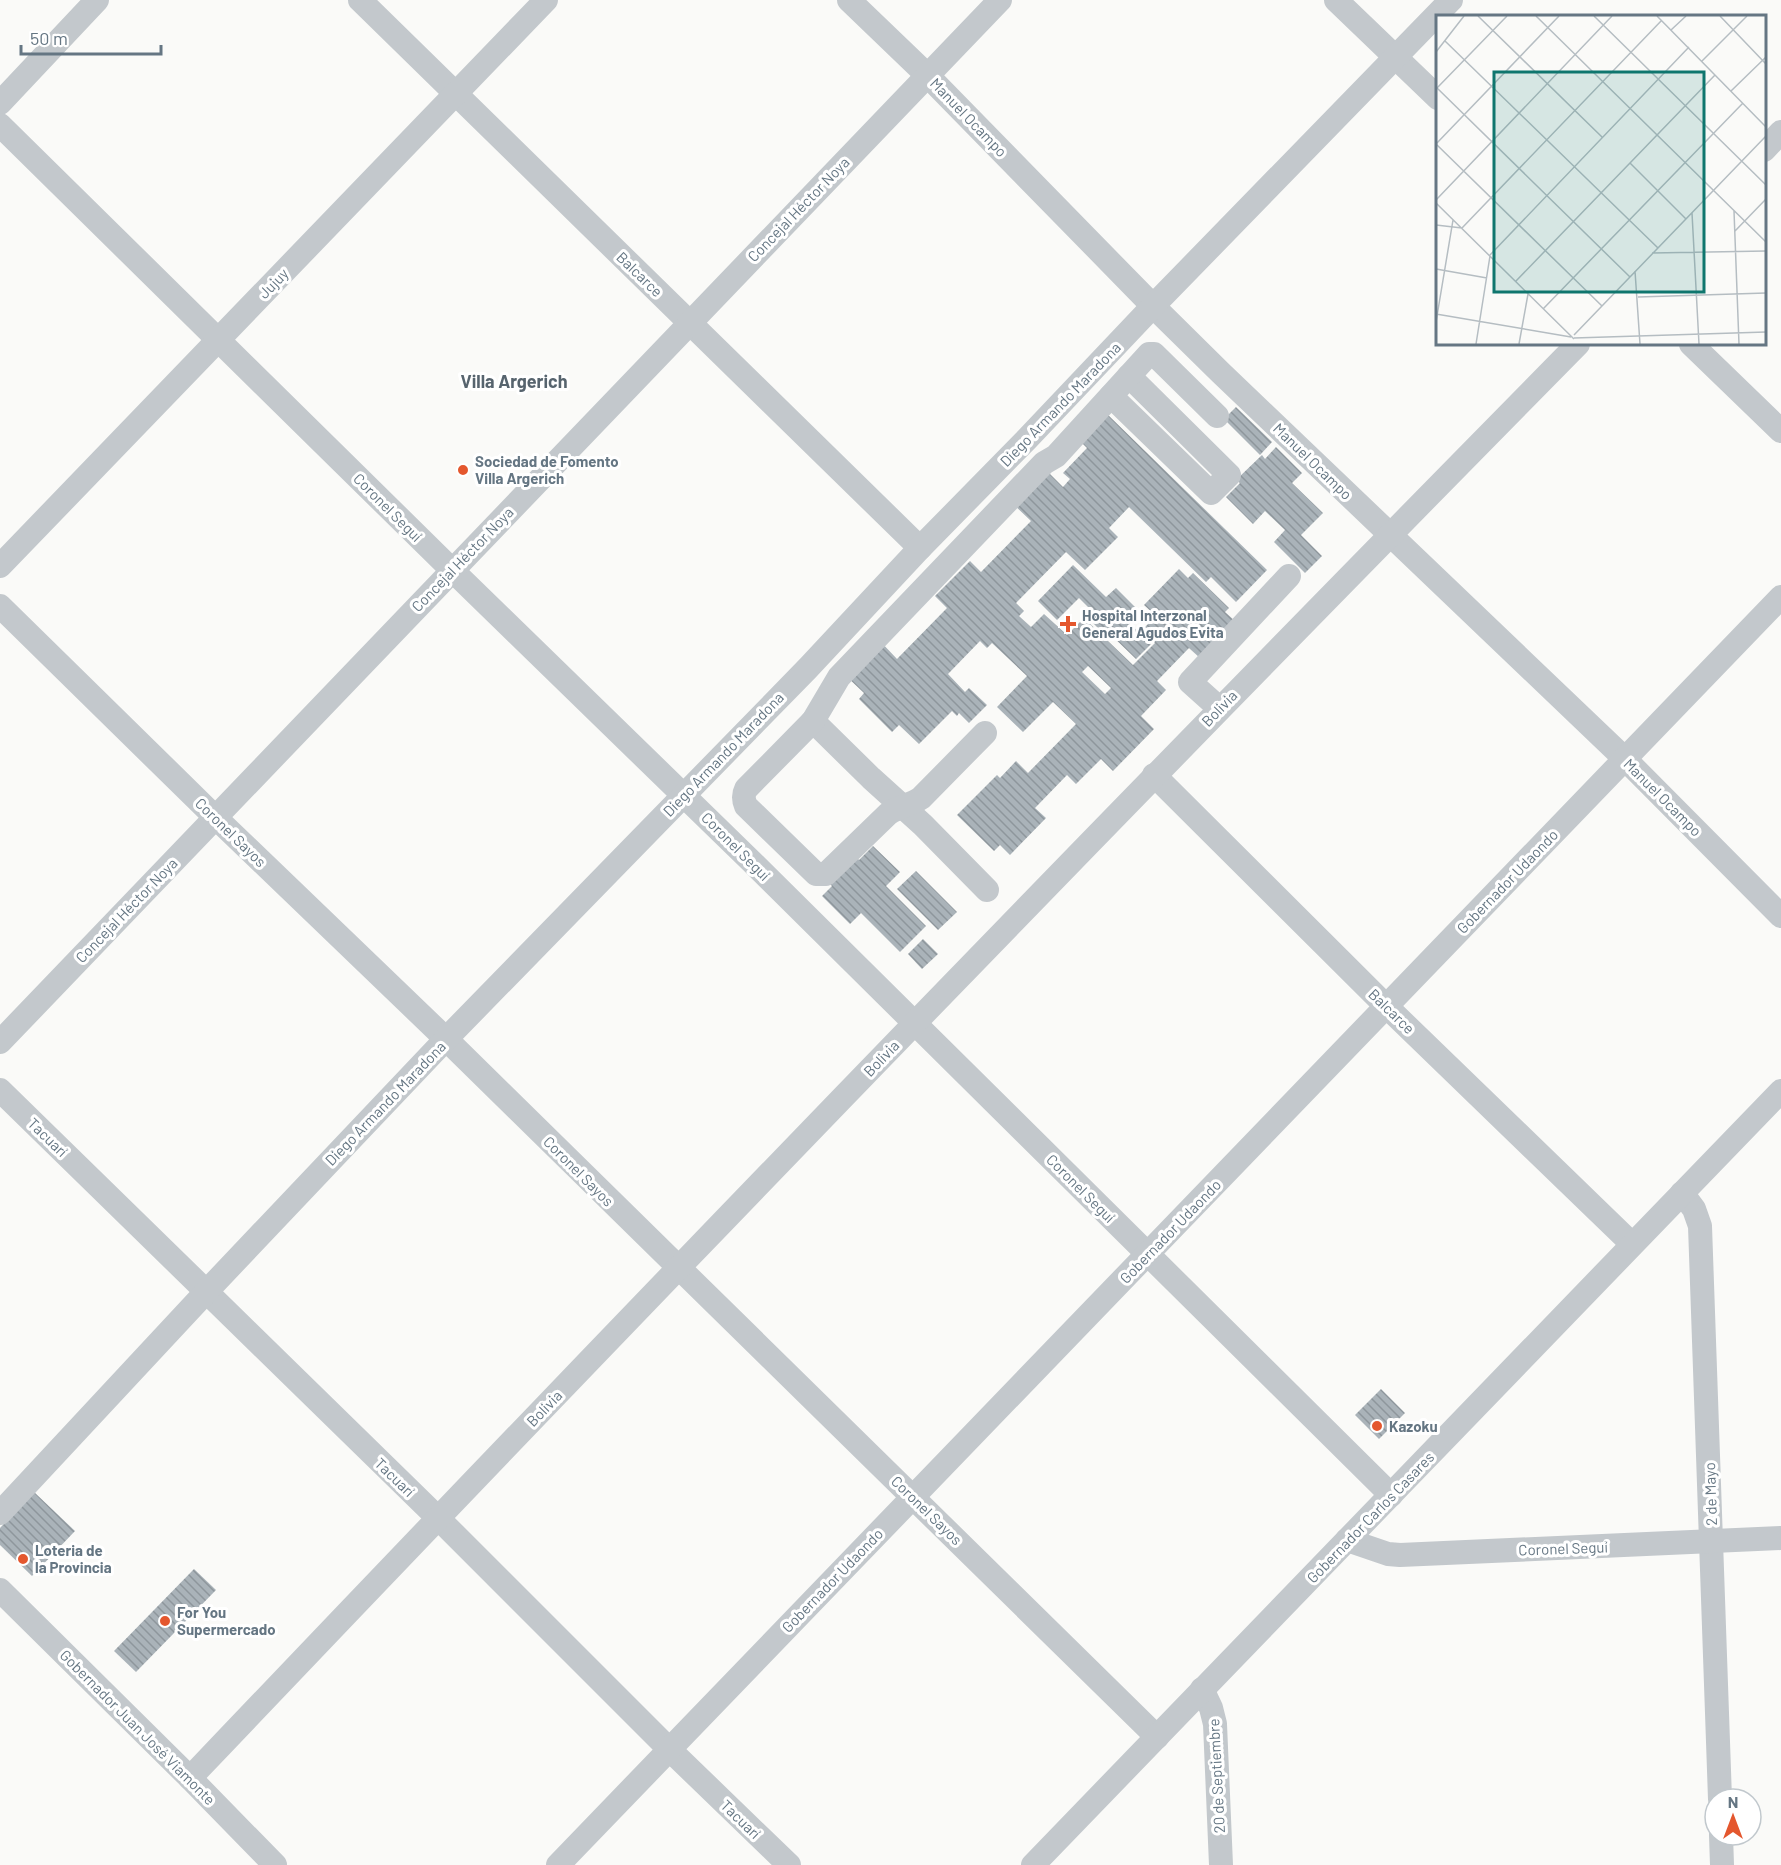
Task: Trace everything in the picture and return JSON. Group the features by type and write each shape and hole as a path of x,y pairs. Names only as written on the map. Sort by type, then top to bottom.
{"street":[{"path":"0,103 98,0"},
{"name":"Balcarce","path":"360,0 920,548"},
{"name":"Jujuy","path":"0,566 546,0"},
{"name":"Manuel Ocampo","path":"849,0 927,75 1221,373 1625,759 1781,916"},
{"name":"Concejal Héctor Noya","path":"0,1042 1000,0"},
{"path":"1336,0 1436,97"},
{"name":"Diego Armando Maradona","path":"1436,15 1451,0"},
{"name":"Diego Armando Maradona","path":"0,1513 446,1039 808,668 920,548 1436,15"},
{"name":"Coronel Seguí","path":"0,125 683,794 1391,1495"},
{"path":"1766,148 1781,132"},
{"name":"Bolivia","path":"190,1778 1219,708 1577,345"},
{"path":"1692,345 1781,431"},
{"path":"986,733 921,798 894,809 826,874 816,874 746,806 744,801 746,789 813,721 839,677 1152,353 1217,416"},
{"path":"1157,441 1221,373"},
{"path":"1111,396 1212,494 1229,475 1129,376"},
{"path":"1027,439 1049,461"},
{"path":"1219,708 1190,682 1289,576"},
{"name":"Gobernador Udaondo","path":"558,1865 1781,597"},
{"name":"Coronel Sayos","path":"0,606 446,1039 1157,1737"},
{"path":"808,668 831,689"},
{"path":"813,721 871,778 904,806 987,890"},
{"name":"Balcarce","path":"1154,776 1632,1245"},
{"path":"751,861 776,836"},
{"name":"Tacuarí","path":"0,1090 789,1865"},
{"name":"Gobernador Carlos Casares","path":"1033,1865 1781,1091"},
{"name":"2 de Mayo","path":"1682,1193 1694,1209 1700,1226 1720,1787"},
{"name":"Coronel Seguí","path":"1347,1540 1388,1554 1400,1555 1781,1538"},
{"name":"Gobernador Juan José Viamonte","path":"0,1590 275,1865"},
{"name":"20 de Septiembre","path":"1202,1689 1212,1708 1215,1724 1221,1865"},
{"path":"1721,1847 1722,1865"}],"building":[{"path":"1236,407 1272,442 1260,455 1224,419"},
{"path":"1105,412 1267,570 1236,602 1211,577 1206,582 1129,507 1109,528 1118,537 1085,570 1066,552 1016,603 1024,611 1019,616 1031,627 1044,614 1067,635 1084,618 1133,665 1155,643 1142,630 1156,616 1144,605 1179,569 1188,578 1193,573 1229,608 1225,612 1235,621 1200,658 1189,648 1157,681 1166,690 1141,716 1154,729 1113,771 1101,759 1076,784 1067,775 1035,808 1046,818 1010,855 1000,845 994,851 957,815 997,775 1000,778 1016,761 1028,773 1076,724 1053,702 1023,732 997,707 1027,676 992,643 987,648 980,641 948,674 965,692 969,688 987,705 969,723 959,713 957,716 952,711 919,744 899,725 892,732 859,699 864,693 845,675 879,640 897,659 947,608 935,596 970,561 981,572 1031,521 1011,502 1044,468 1063,487 1070,479 1063,473 1087,448 1078,439","holes":["1088,666 1111,688 1105,694 1082,672"]},
{"path":"1276,447 1302,473 1292,483 1323,513 1301,535 1322,556 1305,573 1274,542 1285,530 1265,511 1253,524 1226,497 1240,483 1236,480 1262,455 1265,459"},
{"path":"1073,565 1106,597 1116,588 1135,607 1124,618 1151,644 1136,659 1108,632 1105,635 1090,620 1096,615 1079,598 1057,620 1038,601"},
{"path":"873,846 900,872 886,886 926,926 900,952 861,913 850,924 822,896 832,886 828,882 855,856 859,860"},
{"path":"916,871 957,912 938,930 897,889"},
{"path":"923,939 938,954 922,969 908,954"},
{"path":"1381,1389 1405,1413 1379,1439 1355,1415"},
{"path":"34,1492 75,1531 32,1576 0,1545 0,1528"},
{"name":"For You Supermercado","path":"194,1569 216,1590 136,1672 114,1651"}],"place":[{"name":"Sociedad de Fomento Villa Argerich","path":"463,470"},
{"name":"Hospital Interzonal General Agudos Evita","path":"1068,624"},
{"name":"Kazoku","path":"1377,1426"},
{"name":"Loteria de la Provincia","path":"23,1559"},
{"name":"For You Supermercado","path":"165,1621"}],"district":[{"name":"Villa Argerich","path":"514,381"}]}
